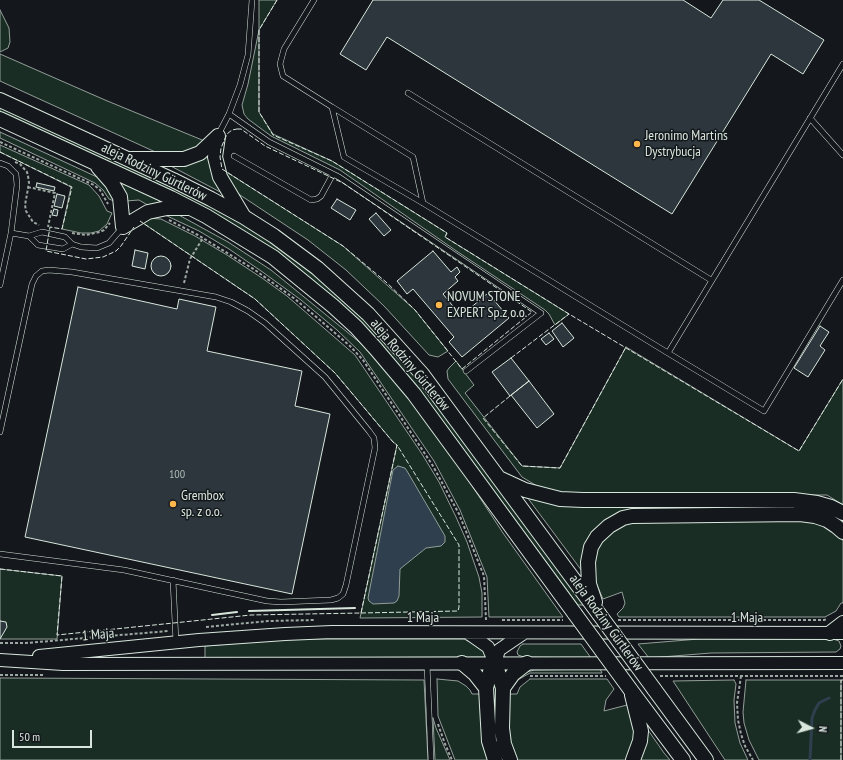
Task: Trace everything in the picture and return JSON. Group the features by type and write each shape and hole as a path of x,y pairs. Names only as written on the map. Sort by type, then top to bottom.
{"main road":[{"name":"aleja Rodziny Gürtlerów","path":"0,100 179,183 244,217 274,236 317,268 368,314 422,374 599,614 656,682 706,760"},
{"name":"aleja Rodziny Gürtlerów","path":"0,119 191,208 239,236 273,257 333,306 356,327 414,394 683,760"},
{"path":"127,159 184,159 200,153 218,136"},
{"path":"218,136 215,157 220,177 244,217"},
{"path":"95,162 112,183 120,197 117,224 148,212 166,208 191,208"},
{"path":"499,478 525,490 560,499 794,500 818,503 843,513"},
{"path":"599,614 589,584 588,562 591,547 597,537 609,526 623,518 632,516 800,514 815,516 827,520 843,532"},
{"path":"836,633 843,624"},
{"path":"462,663 475,674 486,688"},
{"path":"495,760 489,741 486,688 490,672 496,663"},
{"path":"496,663 503,688 502,728 504,744 510,760"},
{"path":"503,688 513,674 527,663"},
{"path":"630,689 641,730 640,741 633,760"}],"street":[{"name":"1 Maja","path":"2,660 176,636 332,632 836,633"},
{"path":"468,633 488,647 496,663"},
{"path":"496,663 499,650 524,633"},
{"name":"1 Maja","path":"2,660 63,664 842,662"}],"lane":[{"path":"218,136 229,114 240,85 248,55 252,0"},
{"path":"314,0 284,49 280,64 283,76 413,157 423,203"},
{"path":"668,353 843,64"},
{"path":"408,93 712,280"},
{"path":"332,107 344,157 423,203 764,411 843,280"},
{"path":"229,114 270,142 333,174 541,313 466,371"},
{"path":"810,118 843,155"},
{"path":"234,156 311,200 317,199 321,196 333,174"},
{"path":"0,163 8,166 16,174 17,185 11,233 0,285"},
{"path":"11,233 29,236 42,232 65,237 72,244 81,247 97,248 109,243 117,224"},
{"path":"29,236 38,245 63,249 72,244"},
{"path":"0,432 32,284 36,276 42,271 49,270 72,272 216,297 231,302 248,311 265,323 325,377 374,438 375,448 343,594 338,598 331,600 267,601 124,570 0,554"},
{"path":"173,580 176,636"},
{"path":"427,663 431,760"}],"path":[{"path":"13,161 20,164 28,176 25,205 26,211 33,222 49,228 55,193 28,187"},
{"path":"70,233 86,235 100,232 108,226 117,224"},
{"path":"185,282 190,259 203,238"},
{"path":"0,643 176,636"},
{"path":"526,679 530,676 611,676"},
{"path":"741,676 737,703 738,720 745,746 753,760"},
{"path":"656,682 741,676 843,676"},
{"path":"438,723 452,760"}],"green space":[{"path":"259,0 277,0 259,30"},
{"path":"0,10 9,28 10,42 8,48 0,52"},
{"path":"259,30 259,112 273,134 332,161 447,233 445,237 569,314 555,325 545,310 455,250 340,170 271,136 248,119 244,114 242,105 248,84"},
{"path":"0,54 105,100 207,142 194,151 162,155 0,81"},
{"path":"0,107 133,167 222,212 264,237 324,282 361,316 394,351 434,400 585,605 578,605 448,428 416,387 311,279 0,113"},
{"path":"0,132 97,177 111,191 114,201 109,199 103,190 95,183 0,138"},
{"path":"0,145 89,185 99,196 107,211 112,213 107,224 99,231 91,233 81,233 62,229 71,187 0,152"},
{"path":"210,150 224,194 165,163"},
{"path":"225,171 343,246 415,310 448,351 438,357 429,355 384,306 346,270 308,240 234,191"},
{"path":"118,180 168,203 151,207 139,200 126,201"},
{"path":"177,214 228,242 271,270 363,345 402,388 463,472 503,533 563,617 489,617 487,577 460,510 434,461 360,352 337,330 301,300 264,273 199,231 165,215"},
{"path":"146,218 161,219 195,236 227,255 287,296 355,355 422,454 439,482 456,517 467,542 479,577 482,593 482,617 360,618 397,445 335,373 255,299 140,221"},
{"path":"626,347 799,451 843,379 843,505 827,495 615,495 557,493 537,486 522,477 448,379 447,371 456,361 474,385 465,393 522,466 560,468"},
{"path":"527,497 800,505 838,517 843,521 843,526 835,519 618,514 582,571"},
{"path":"798,520 822,524 840,537 843,541 843,603 841,603 836,611 825,617 619,617 617,614 623,608 625,603 622,592 603,599 595,580 594,565 597,548 606,535 625,523"},
{"path":"0,569 62,576 57,639 0,639"},
{"path":"289,639 464,639 481,647 488,657 205,658 205,646"},
{"path":"699,639 833,639 839,641 841,646 836,652 711,653 649,658 638,644"},
{"path":"523,644 581,644 591,658 524,657 518,655 517,652"},
{"path":"600,669 602,673 530,673 514,682 526,672 535,670"},
{"path":"0,678 424,680 428,760 0,760"},
{"path":"437,679 458,681 466,686 472,694 482,694 489,760 455,760 438,716"},
{"path":"530,679 607,679 614,689 606,700 604,711 627,705 634,724 635,736 627,760 517,760 509,744 508,694 517,694 520,687"},
{"path":"734,680 736,684 734,700 735,723 740,743 748,760 725,760 673,681"},
{"path":"746,680 841,680 841,760 759,760 749,740 744,723 743,712"},
{"path":"433,718 436,728 450,760 435,760"},
{"path":"648,730 664,753 670,760 639,760"}],"water":[{"path":"398,466 405,468 407,471 445,536 445,542 441,546 426,548 400,569 399,596 397,601 394,603 373,604 368,598 393,470"}],"building":[{"name":"Jeronimo Martins Dystrybucja","path":"373,0 683,0 711,18 723,0 759,0 824,40 803,74 771,54 672,214 387,37 366,70 340,54"},
{"path":"37,183 55,187 54,191 36,187"},
{"path":"57,194 65,196 62,208 54,206"},
{"path":"337,199 356,210 350,220 331,208"},
{"path":"54,209 58,210 57,216 52,215"},
{"path":"376,213 391,230 384,236 369,219"},
{"path":"135,250 148,253 145,269 132,266"},
{"name":"NOVUM STONE EXPERT Sp.z o.o.","path":"433,251 451,272 457,267 460,272 455,277 458,281 443,294 461,316 488,293 509,318 462,357 449,342 454,337 413,289 407,294 397,281"},
{"path":"157,256 165,256 171,262 171,270 165,276 157,276 151,270 151,262"},
{"path":"78,287 177,309 179,299 216,307 207,351 302,371 295,406 330,414 292,594 25,537"},
{"path":"562,323 574,338 563,347 552,331"},
{"path":"820,326 829,332 820,346 825,350 808,377 794,368"},
{"path":"549,333 554,339 546,345 541,339"},
{"path":"511,358 529,381 510,396 492,372"},
{"path":"529,381 554,414 537,428 511,395"},
{"path":"0,621 6,622 7,627 0,639"}],"waterway":[{"path":"810,760 812,718 819,703 829,698"}],"fence":[{"path":"277,0 259,30 259,112 273,135 332,161 447,233 445,237 569,314 799,451 843,379"},
{"path":"237,129 241,129 265,146 343,183 532,312 462,369 415,310 386,282 343,246 222,169 220,157 221,148 227,134 232,130 237,129"},
{"path":"0,152 72,187 62,229 50,227 46,251 86,259 103,257 116,251 134,227"},
{"path":"0,569 62,576 57,635 251,615 361,613 397,445 335,373 255,299 140,221"},
{"path":"511,358 569,314"},
{"path":"510,396 483,418 522,466 560,468 626,347"},
{"path":"361,613 458,611 459,607 459,545 397,445"},
{"path":"841,760 841,680 843,680"}],"wall":[{"path":"249,611 355,608"},
{"path":"212,615 237,612"}],"place":[{"name":"Jeronimo Martins Dystrybucja","path":"637,144"},
{"name":"NOVUM STONE EXPERT Sp.z o.o.","path":"439,305"},
{"name":"Grembox sp. z o.o.","path":"173,504"}]}
